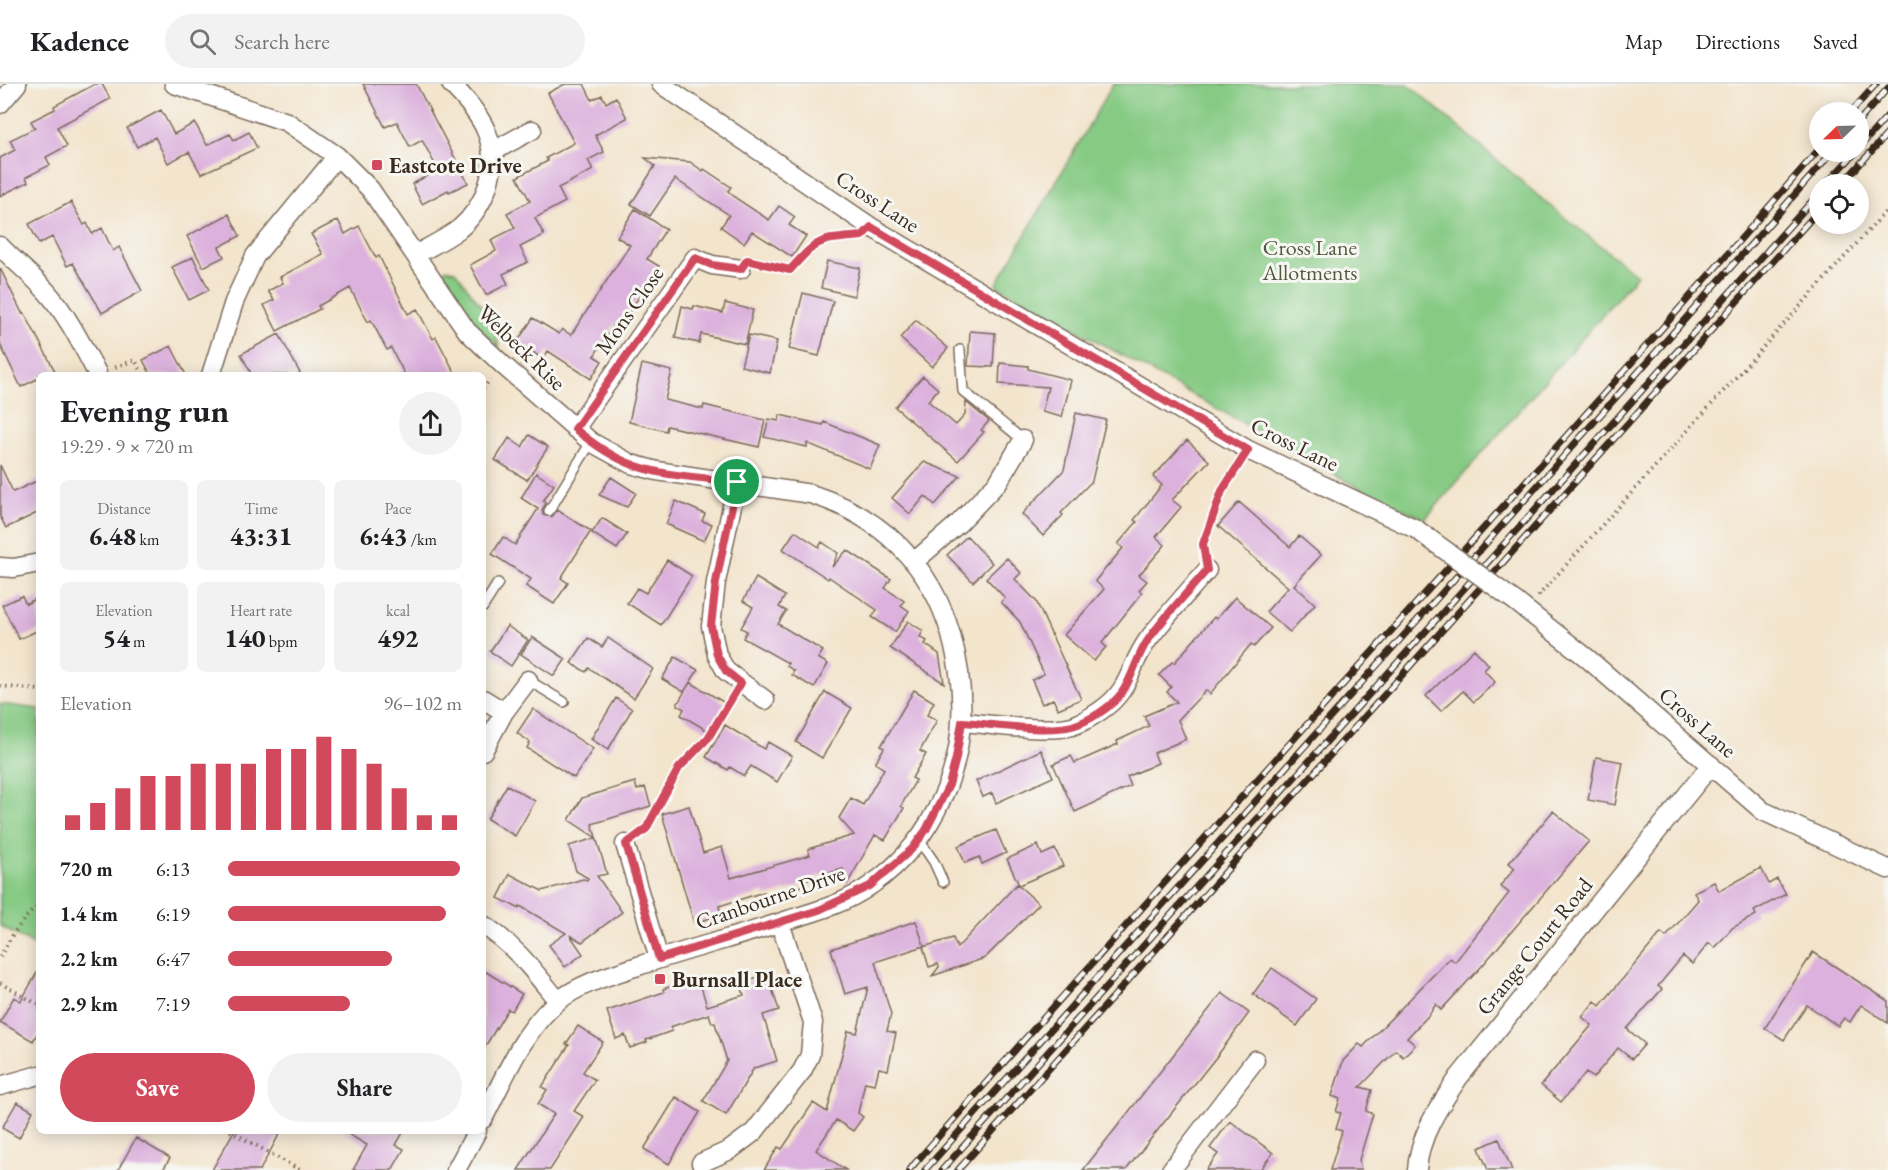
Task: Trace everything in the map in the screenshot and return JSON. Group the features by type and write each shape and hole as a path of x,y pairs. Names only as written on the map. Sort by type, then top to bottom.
{"street":[{"path":"0,104 17,84"},
{"name":"Welbeck Rise","path":"174,84 287,122 337,156 370,189 467,331 591,442 631,464 657,471 810,494 834,501 863,517 885,533 915,561 933,588 946,618 956,650 960,674"},
{"path":"415,255 458,230 483,200 490,182 492,152 486,132 478,117 452,84"},
{"name":"Cross Lane","path":"661,84 871,227 1248,450 1416,529 1515,601 1587,658 1763,811 1888,869"},
{"path":"492,152 532,130"},
{"path":"212,372 234,302 255,256 337,156"},
{"path":"0,246 32,275 62,310 96,372"},
{"name":"Mons Close","path":"575,429 695,258 712,265 741,269"},
{"path":"915,561 959,523 998,482 1023,440"},
{"path":"737,482 716,582 711,626 717,655 726,671 765,700"},
{"path":"0,567 14,568 36,564"},
{"path":"962,722 1056,728 1073,726 1091,717 1121,693 1140,651 1207,570"},
{"name":"Cranbourne Drive","path":"486,1113 526,1039 540,1020 558,1001 580,987 659,959 819,910 870,886 891,869 919,840 949,785 962,722 960,674"},
{"path":"486,746 504,712 528,680"},
{"path":"486,701 504,712"},
{"name":"Grange Court Road","path":"1417,1170 1424,1140 1434,1113 1459,1077 1711,765"},
{"path":"626,844 659,959"},
{"path":"701,1163 730,1150 754,1132 802,1071 810,1055 813,1022 780,923"},
{"path":"486,927 516,950 558,1001"},
{"path":"1171,1170 1254,1060"},
{"path":"0,1086 36,1076"},
{"path":"456,1170 475,1134"}],"lane":[{"path":"960,350 963,391 1023,440"},
{"path":"549,511 591,442"},
{"path":"486,602 498,583"},
{"path":"528,680 564,702"},
{"path":"919,840 934,862 943,882"}],"path":[{"path":"1548,603 1539,595 1888,209"},
{"path":"741,269 747,260 790,270 813,245 824,239 862,236 871,227"},
{"path":"100,372 135,360 141,372"},
{"path":"1207,570 1203,544 1222,491 1248,450"},
{"path":"626,844 646,829 679,768 708,738 741,683"},
{"path":"0,686 36,690"},
{"path":"0,957 15,929 26,915 36,908"},
{"path":"0,983 36,1003"},
{"path":"235,1134 300,1170"}],"green space":[{"name":"Cross Lane Allotments","path":"1113,84 1408,84 1549,205 1637,275 1425,519 1372,495 996,285"},
{"path":"446,269 455,271 493,321 499,347 465,313 451,294 441,273"},
{"path":"0,704 36,709 36,946 0,926"}],"building":[{"path":"95,84 102,84 110,99 57,127 67,146 46,157 50,165 26,177 28,182 0,196 0,158 15,150 10,140 35,128 31,121"},
{"path":"363,84 416,84 468,183 449,192 448,190 422,204 412,184 438,170 422,140 410,147 397,122 385,127"},
{"path":"565,84 584,84 592,100 602,95 606,103 616,97 627,118 595,135 604,152 588,160 593,170 558,188 565,202 535,218 544,235 520,247 528,262 503,274 508,284 486,295 470,265 496,251 491,240 515,228 507,213 530,201 517,177 548,161 546,158 574,143 548,93"},
{"path":"161,110 174,134 195,123 207,145 230,134 234,140 249,132 257,148 201,174 189,152 168,163 155,137 137,147 127,128"},
{"path":"645,158 690,162 731,187 728,191 737,199 769,220 779,206 795,217 789,225 806,236 792,257 752,231 744,243 721,227 729,215 675,179 650,216 631,204 655,166"},
{"path":"71,202 84,225 87,223 92,234 102,228 113,251 119,247 142,291 102,313 73,263 67,266 52,237 39,244 29,224"},
{"path":"635,209 666,229 647,259 659,266 620,326 615,323 594,356 602,361 591,379 548,351 543,359 517,342 533,318 559,334 562,329 571,335 630,245 617,237"},
{"path":"229,214 240,236 219,247 224,257 203,267 187,236"},
{"path":"338,220 345,234 359,226 376,258 379,256 408,314 417,309 433,339 436,337 454,372 403,372 391,348 387,350 371,320 368,322 350,288 318,306 320,309 277,331 264,305 274,300 268,291 283,283 280,277 323,254 311,234"},
{"path":"193,257 209,290 189,300 172,267"},
{"path":"827,261 860,268 854,296 821,288"},
{"path":"0,268 55,372 36,372 36,380 21,387 0,344"},
{"path":"803,293 833,301 819,356 789,349"},
{"path":"725,303 753,310 745,344 701,334 699,343 675,338 682,306 693,309 694,306 723,313"},
{"path":"916,320 948,348 932,367 900,338"},
{"path":"970,331 995,333 993,367 968,366"},
{"path":"279,334 299,372 250,372 241,354"},
{"path":"749,335 777,341 770,373 741,366"},
{"path":"171,346 184,372 149,372 143,360"},
{"path":"1000,363 1028,366 1028,369 1071,380 1062,417 1042,412 1048,387 999,384"},
{"path":"642,364 672,371 665,400 703,409 704,405 765,420 759,447 667,426 666,431 629,422"},
{"path":"923,376 938,389 928,401 956,425 965,415 966,402 989,421 981,430 984,432 958,461 895,407"},
{"path":"1076,413 1106,420 1092,481 1061,513 1063,515 1043,536 1022,514 1064,470"},
{"path":"780,415 823,425 824,422 880,445 870,469 807,443 807,447 764,437 769,419 779,421"},
{"path":"529,435 548,447 527,480 495,460 509,438 522,447"},
{"path":"1187,440 1209,461 1172,500 1181,507 1156,537 1165,545 1139,575 1147,581 1139,590 1142,593 1102,643 1106,647 1094,661 1064,635 1104,589 1095,581 1123,548 1118,544 1137,522 1134,520 1162,485 1153,477"},
{"path":"924,462 960,476 935,505 925,496 910,514 892,498"},
{"path":"0,465 13,492 36,481 36,513 6,528 0,516"},
{"path":"536,473 554,485 543,501 546,503 542,510 543,515 552,517 557,510 591,531 561,578 568,583 554,604 526,586 531,579 492,554 503,537 515,545 538,509 521,498"},
{"path":"611,477 636,493 627,507 599,495"},
{"path":"676,501 705,514 702,521 712,524 704,541 666,524"},
{"path":"1239,502 1290,547 1299,536 1321,555 1294,585 1315,604 1290,632 1266,612 1288,587 1218,526"},
{"path":"602,518 627,534 617,549 592,533"},
{"path":"795,531 819,547 822,542 838,553 832,567 847,550 891,579 885,588 904,601 901,605 909,611 895,632 872,617 877,610 783,549"},
{"path":"967,536 992,563 973,582 947,555"},
{"path":"1007,558 1021,573 1015,579 1036,601 1081,699 1058,709 1053,699 1042,704 1032,680 1044,674 1020,622 1001,602 1005,598 986,578"},
{"path":"667,560 692,576 661,625 627,603 637,588 646,593"},
{"path":"756,578 785,596 779,607 786,611 778,624 823,651 818,658 828,664 814,688 792,675 794,671 787,666 788,663 743,638 747,631 741,628 753,607 743,601"},
{"path":"22,596 26,604 36,599 36,631 19,639 2,605"},
{"path":"1235,597 1271,628 1254,647 1251,644 1210,694 1206,690 1178,720 1186,739 1154,753 1158,763 1127,777 1131,786 1075,812 1053,764 1071,756 1075,763 1118,744 1117,741 1149,726 1144,716 1177,702 1167,692 1171,687 1159,675 1172,662 1174,663 1214,617 1216,619"},
{"path":"908,621 923,631 920,637 927,641 925,644 939,654 944,683 890,648"},
{"path":"507,626 528,640 511,666 490,651"},
{"path":"532,637 566,659 554,676 521,654"},
{"path":"588,638 602,647 608,638 653,669 634,698 589,668 586,672 571,663"},
{"path":"1474,649 1489,665 1484,670 1495,682 1474,702 1463,691 1441,711 1426,696"},
{"path":"675,657 698,670 684,692 662,679"},
{"path":"690,682 725,703 708,731 681,715 684,709 677,705"},
{"path":"914,690 934,702 927,715 937,720 920,751 926,754 912,778 916,780 901,806 904,808 885,840 875,835 847,884 843,869 801,881 802,886 766,897 764,892 719,906 721,915 694,923 662,814 689,806 703,853 722,847 731,878 810,855 808,849 854,835 839,818 851,798 863,805 884,769 875,763 884,748 881,746"},
{"path":"825,692 852,708 822,758 796,742"},
{"path":"616,698 632,709 608,750 591,739"},
{"path":"533,709 593,749 574,778 527,748 530,742 517,733"},
{"path":"725,725 764,749 768,742 792,756 777,782 751,766 744,776 706,757"},
{"path":"1041,750 1053,777 996,803 992,793 983,797 976,781"},
{"path":"1596,757 1623,762 1615,805 1588,800"},
{"path":"635,782 637,790 645,787 651,806 592,824 607,874 597,876 622,912 582,942 570,935 583,954 565,967 549,945 566,933 520,906 518,908 498,898 510,874 542,891 583,879 587,880 588,878 576,871 569,846 596,838 569,820 582,798"},
{"path":"507,785 535,801 515,836 487,819"},
{"path":"1553,811 1589,841 1482,966 1441,1010 1436,1004 1429,1015 1407,1038 1415,1045 1403,1057 1396,1050 1360,1087 1372,1090 1366,1111 1373,1114 1359,1160 1361,1170 1330,1170 1342,1131 1336,1129 1341,1113 1336,1112 1340,1099 1332,1096 1343,1061 1359,1044 1363,1047 1450,958 1455,962 1509,893 1500,886 1515,868 1509,863"},
{"path":"996,830 1006,853 982,864 979,857 965,863 958,846"},
{"path":"1038,845 1042,855 1055,849 1063,866 1019,885 1007,859"},
{"path":"1761,868 1769,884 1777,879 1786,894 1754,911 1756,915 1732,928 1715,948 1709,943 1692,964 1683,956 1658,986 1662,989 1627,1029 1645,1044 1632,1059 1618,1048 1593,1078 1586,1072 1561,1102 1541,1085 1592,1025 1582,1017 1595,1001 1600,1006 1661,933 1666,937 1698,900 1694,892 1714,882 1719,891"},
{"path":"1017,884 1039,904 985,958 932,976 939,967 938,964 929,967 923,947 953,938 957,948"},
{"path":"916,921 924,946 875,962 891,1014 887,1031 896,1033 888,1070 879,1068 875,1084 865,1082 858,1113 863,1117 853,1131 836,1120 816,1150 846,1170 764,1170 778,1147 782,1149 813,1103 827,1112 848,1031 857,1033 868,987 845,994 831,949"},
{"path":"1813,952 1888,1001 1888,1023 1861,1005 1850,1022 1844,1018 1838,1026 1807,1005 1784,1040 1765,1028"},
{"path":"1272,968 1316,999 1297,1026 1253,994"},
{"path":"486,972 522,994 512,1011 508,1009 486,1045"},
{"path":"36,974 36,1036 33,1041 0,1022 14,997 21,1001"},
{"path":"767,974 779,1010 763,1015 777,1061 754,1068 726,1115 703,1101 727,1061 715,1023 712,1023 709,1014 670,1027 672,1031 630,1048 625,1035 616,1039 607,1011 664,992 663,989 698,977 707,1006 744,995 740,983"},
{"path":"1222,993 1249,1013 1217,1056 1126,1170 1083,1170"},
{"path":"578,1026 603,1042 583,1072 595,1080 574,1111 584,1117 550,1170 518,1170 554,1114 538,1104 547,1090 542,1087 569,1045 566,1044"},
{"path":"676,1097 700,1112 669,1164 644,1149"},
{"path":"17,1102 33,1111 19,1138 2,1128"},
{"path":"1230,1121 1273,1153 1260,1170 1206,1170 1218,1154 1210,1148"},
{"path":"232,1134 279,1134 260,1170 212,1170"},
{"path":"348,1134 402,1134 396,1145 404,1149 392,1170 353,1170 367,1145"},
{"path":"136,1138 170,1158 163,1170 118,1170"},
{"path":"1499,1139 1512,1170 1488,1170 1479,1148"}],"railway":[{"path":"1860,102 1876,84"},
{"path":"1869,110 1888,88"},
{"path":"1869,137 1888,115"},
{"path":"1851,174 1888,133"},
{"path":"909,1170 1594,405 1809,161"},
{"path":"925,1170 1494,535 1823,162"},
{"path":"1835,174 1847,162"},
{"path":"942,1170 1809,204"},
{"path":"958,1170 1809,221"}],"place":[{"name":"Eastcote Drive","path":"377,165"},
{"name":"Burnsall Place","path":"660,979"}],"route":[{"path":"871,227 1248,450 1222,491 1203,544 1207,570 1140,651 1121,693 1110,704 1073,726 1056,728 962,722 949,785 926,830 912,849 870,886 819,910 659,959 626,844 646,829 679,768 708,738 741,683 726,671 717,655 711,626 716,582 737,482 657,471 631,464 591,442 575,429 695,258 712,265 741,269 747,260 790,270 813,245 824,239 862,236 871,227"}]}
